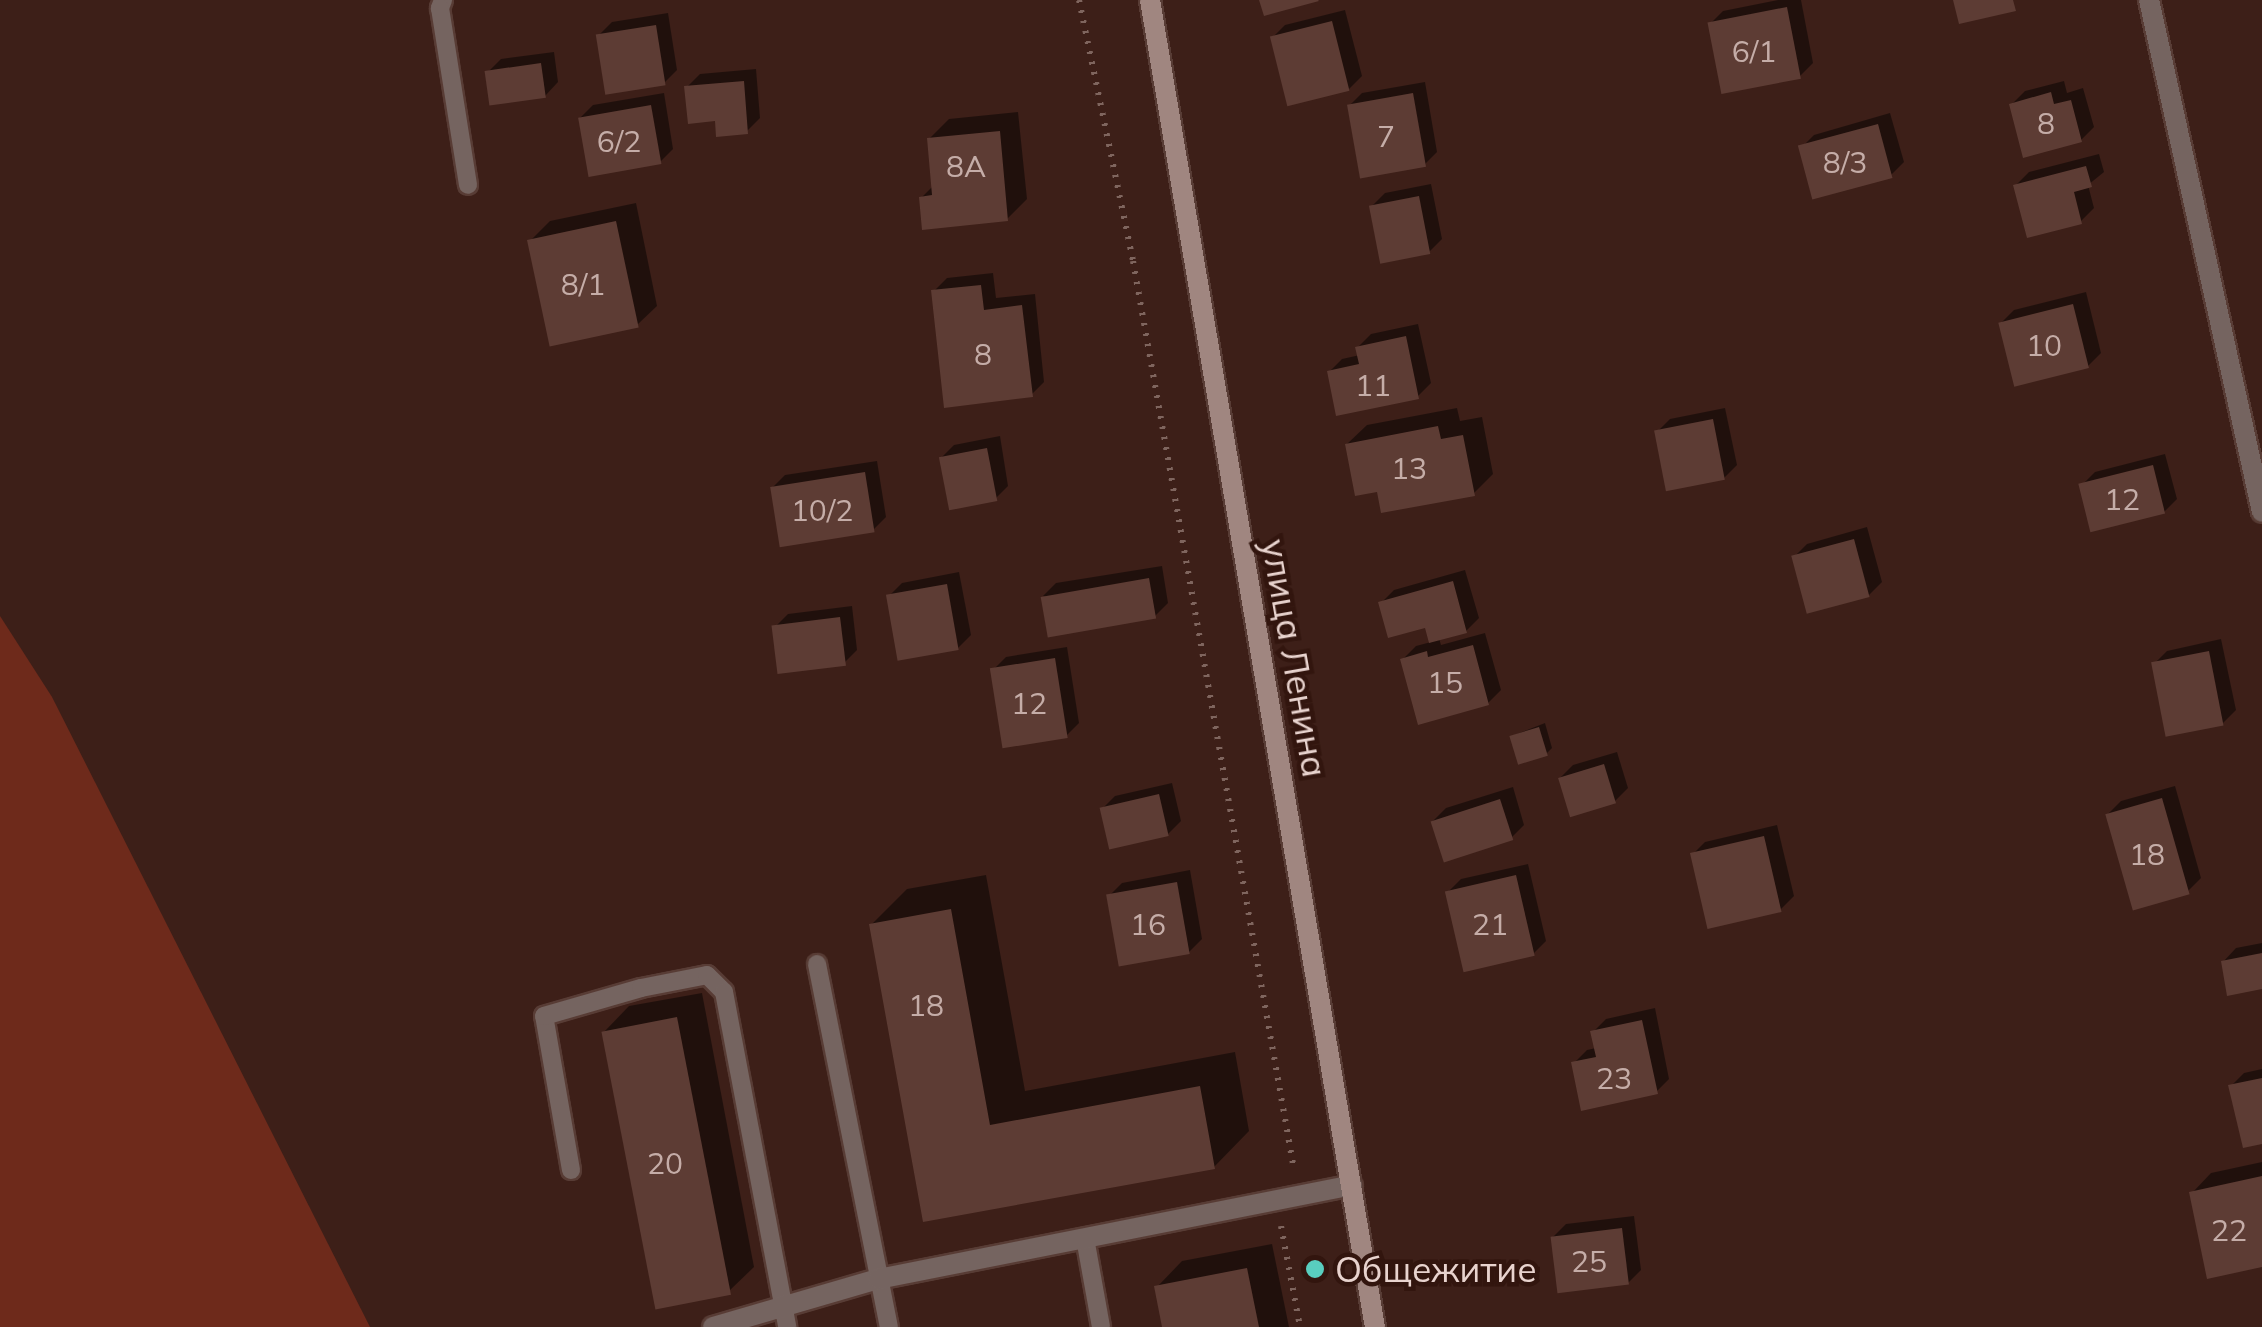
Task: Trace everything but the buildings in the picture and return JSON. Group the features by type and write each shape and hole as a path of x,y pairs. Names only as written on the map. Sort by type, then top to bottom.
{"main road":[{"name":"улица Ленина","path":"1150,0 1376,1327"}],"street":[{"path":"2149,0 2262,512"},
{"path":"713,1327 785,1318 878,1279 1352,1185"}],"lane":[{"path":"442,0 440,8 468,185"},
{"path":"817,964 889,1327"},
{"path":"571,1170 544,1016 641,988 707,975 724,992 785,1318"},
{"path":"1085,1238 1101,1327"}],"path":[{"path":"1079,0 1133,260 1299,1196"},
{"path":"1276,1200 1300,1327"}],"shaded area":[{"path":"0,616 52,697 370,1327 0,1327"}],"place":[{"name":"Общежитие","path":"1315,1269"}]}
